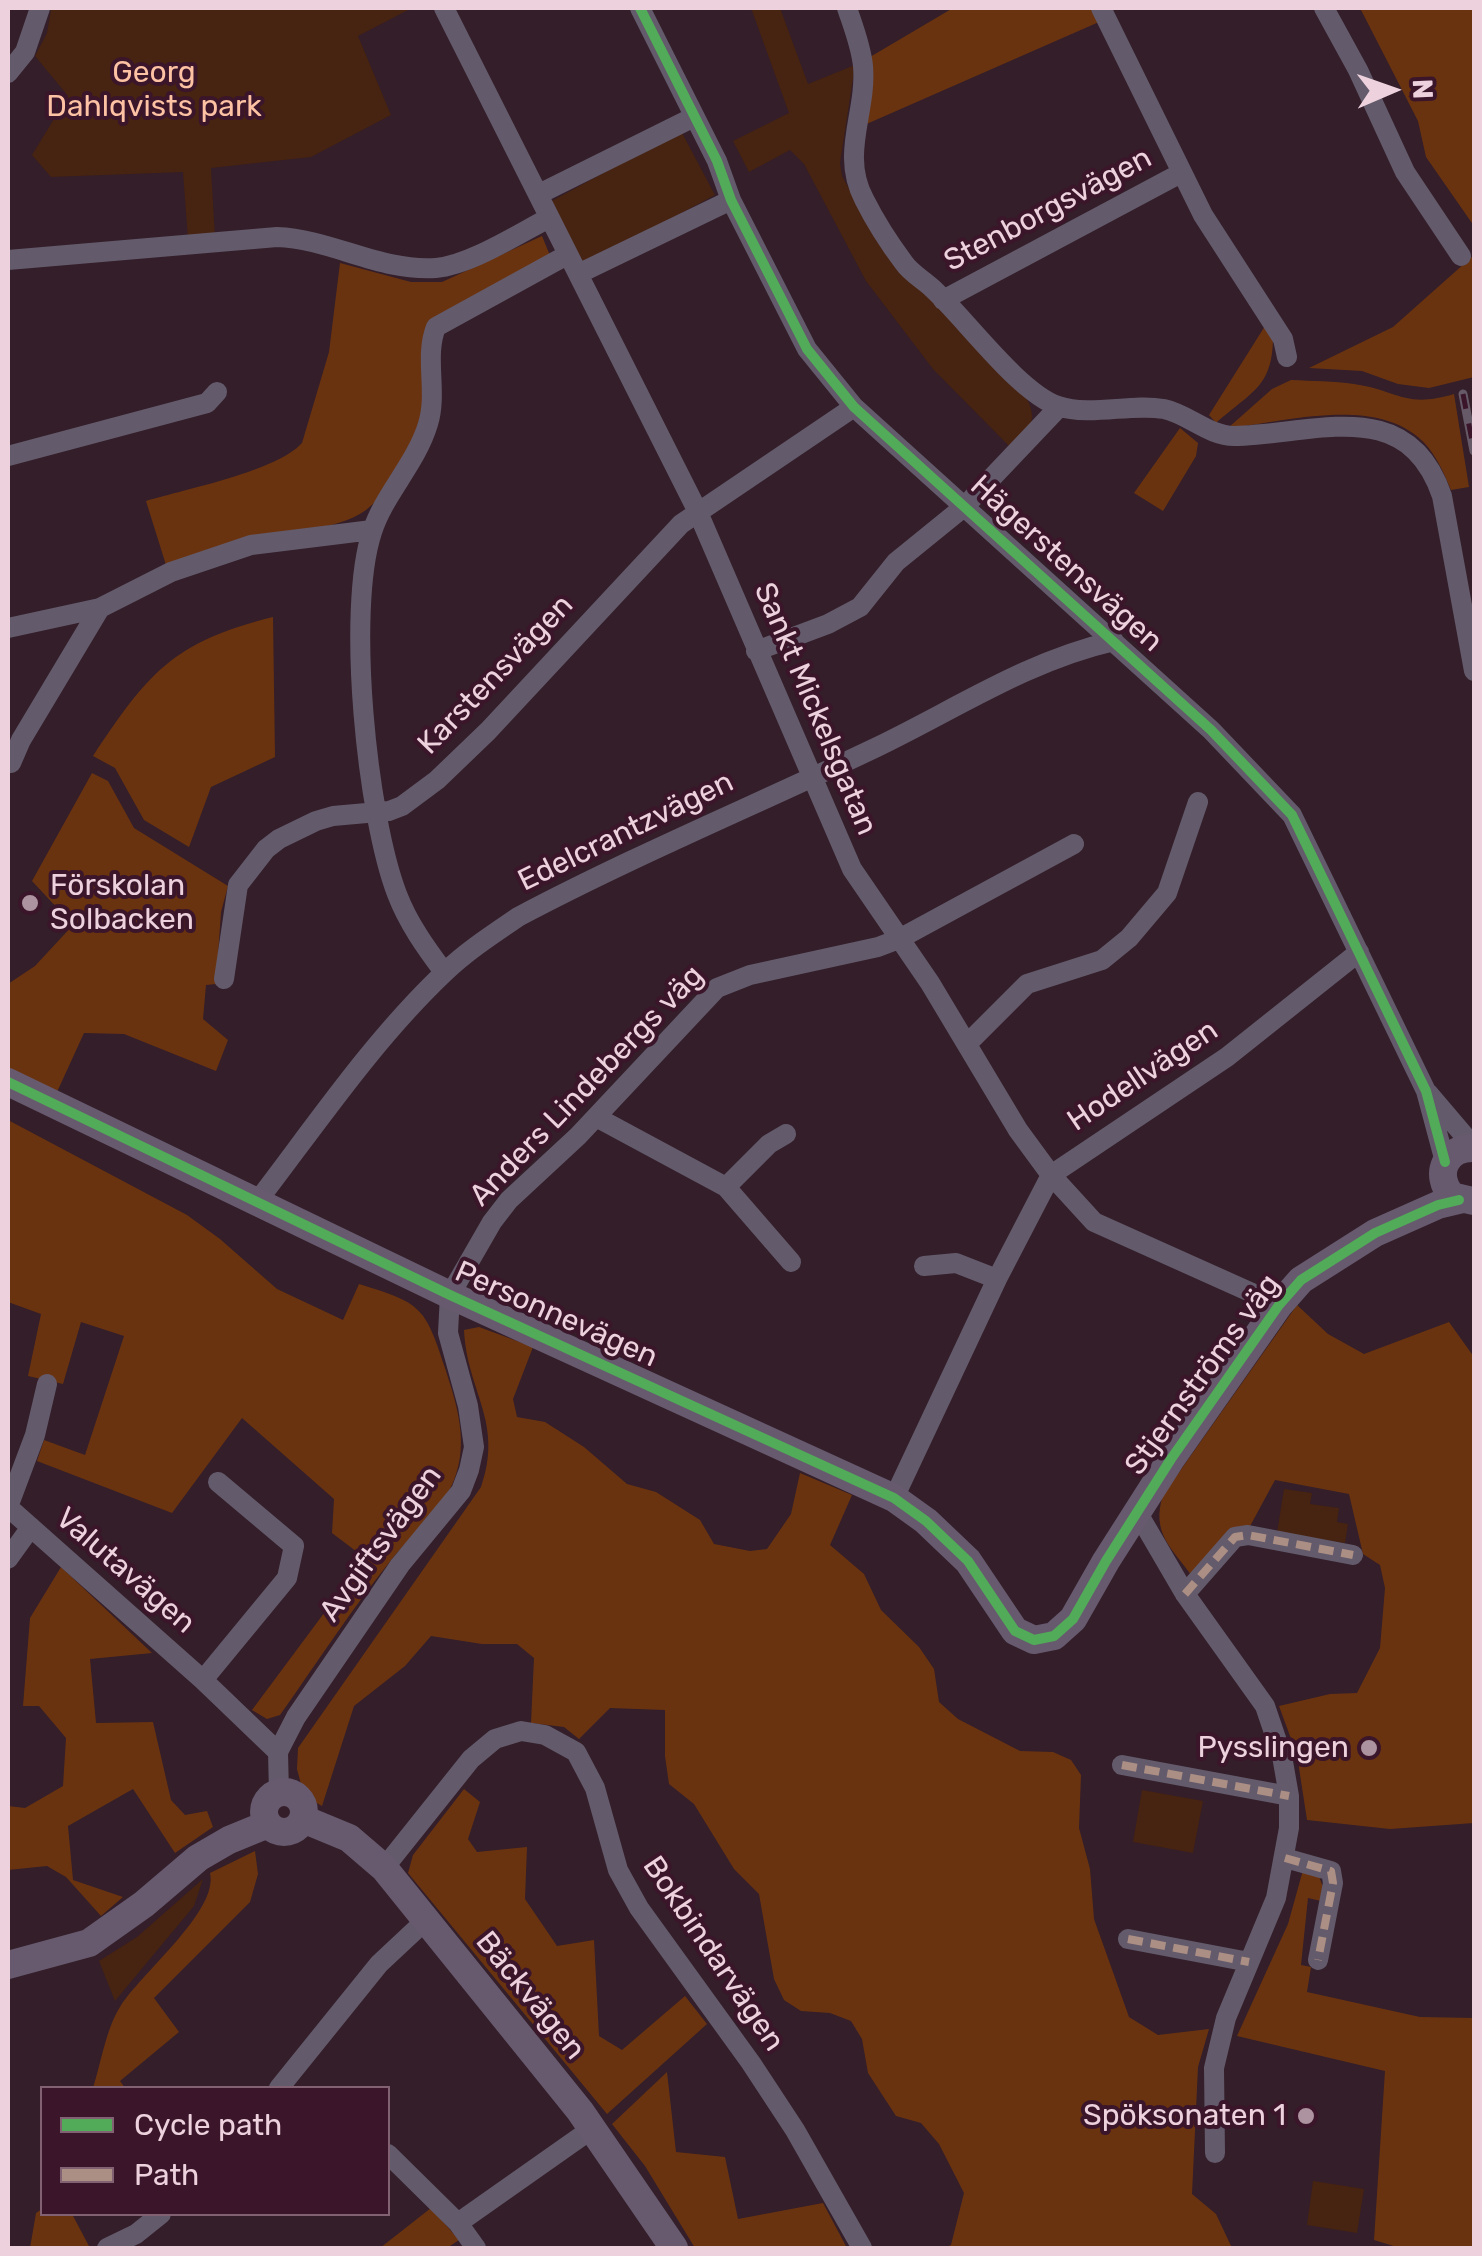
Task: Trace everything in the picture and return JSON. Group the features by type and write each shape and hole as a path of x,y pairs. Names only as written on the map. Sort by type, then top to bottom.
{"street":[{"path":"8,73 25,52 40,8"},
{"name":"Sankt Mickelsgatan","path":"444,8 697,510 852,869 968,1044 998,1099 1051,1174 1094,1222 1279,1305"},
{"name":"Hägerstensvägen","path":"640,8 807,348 854,407 1212,730 1292,815 1426,1091 1444,1167"},
{"path":"847,8 863,67 852,169 855,182 902,262 1008,368 1059,406 1084,410 1160,408 1228,436 1355,426 1376,429 1410,444 1435,475 1442,496 1474,671"},
{"path":"1100,8 1181,174 1216,238 1283,339 1287,357"},
{"path":"1324,8 1358,70 1404,172 1460,256"},
{"path":"539,194 694,117"},
{"name":"Stenborgsvägen","path":"943,300 1181,174"},
{"path":"578,274 731,200"},
{"path":"8,260 277,237 412,267 439,268 459,263 549,218"},
{"path":"444,972 404,911 375,811 361,634 363,576 372,530 410,467 428,425 432,407 432,338 436,327 567,255"},
{"path":"8,456 206,403 217,392"},
{"path":"756,652 851,614 896,562 965,506 1059,406"},
{"name":"Karstensvägen","path":"224,980 238,885 254,862 279,838 333,816 389,811 402,806 462,757 697,510 854,407"},
{"path":"8,628 100,608 171,572 251,545 372,530"},
{"path":"12,763 21,740 100,608"},
{"name":"Edelcrantzvägen","path":"256,1203 350,1081 444,972 518,917 909,731 1026,670 1114,641"},
{"path":"968,1044 1027,984 1102,960 1130,938 1167,893 1198,802"},
{"name":"Anders Lindebergs väg","path":"450,1295 509,1200 596,1117 717,988 750,975 860,951 899,938 1074,844"},
{"name":"Hodellvägen","path":"894,1498 1051,1174 1213,1066 1360,952"},
{"name":"Personnevägen","path":"8,1082 450,1295 894,1498 926,1521 968,1561 1015,1631 1025,1638 1043,1640"},
{"name":"Hägerstensvägen","path":"1426,1091 1474,1148"},
{"path":"596,1117 726,1186 791,1262"},
{"path":"726,1186 769,1144 786,1134"},
{"name":"Stjernströms väg","path":"1375,1233 1431,1187 1459,1149 1474,1148"},
{"path":"1444,1167 1447,1190 1467,1201"},
{"name":"Stjernströms väg","path":"1043,1640 1074,1620 1136,1510 1279,1305 1318,1267 1375,1233 1438,1205 1467,1201"},
{"path":"924,1266 956,1263 998,1278"},
{"name":"Avgiftsvägen","path":"278,1752 296,1717 400,1565 461,1491 470,1470 474,1446 468,1406 448,1332 450,1295"},
{"name":"Valutavägen","path":"47,1384 35,1435 8,1507 278,1752"},
{"name":"Valutavägen","path":"203,1680 286,1578 294,1546 218,1482"},
{"path":"1136,1510 1185,1594 1265,1706 1290,1796 1285,1858 1276,1898 1226,2018 1214,2068 1215,2153"},
{"path":"8,1559 31,1528"},
{"path":"1185,1594 1236,1537 1248,1534 1352,1555"},
{"name":"Bokbindarvägen","path":"384,1868 471,1759 496,1739 521,1731 545,1735 576,1752 595,1788 618,1870 640,1908 795,2130 862,2248"},
{"path":"278,1752 279,1793"},
{"path":"1122,1765 1290,1796"},
{"path":"279,1793 291,1793 301,1801 303,1819 290,1832 278,1831 268,1824 266,1806 279,1793"},
{"name":"Bäckvägen","path":"303,1819 349,1838 384,1868 593,2128 674,2248"},
{"path":"8,1964 89,1943 132,1914 198,1858 228,1840 268,1824"},
{"path":"1285,1858 1331,1871 1333,1882 1318,1960"},
{"path":"281,2086 379,1964 426,1920"},
{"path":"1128,1939 1248,1962"},
{"path":"458,2223 593,2128"},
{"path":"390,2156 458,2223 476,2248"},
{"path":"107,2248 136,2234 158,2216"}],"green space":[{"name":"Georg Dahlqvists park","path":"412,8 358,36 391,115 311,157 211,168 215,238 188,239 183,172 51,177 32,155 68,96 35,56 47,33 51,10"},
{"path":"751,8 780,8 808,84 855,65 840,163 842,176 883,250 1029,402 1031,424 1011,448 933,369 866,281 804,164 790,150 749,172 733,141 789,113"},
{"path":"681,131 715,195 584,265 550,202"},
{"path":"1284,1489 1312,1493 1310,1504 1339,1508 1337,1522 1348,1524 1345,1543 1277,1533"},
{"path":"1142,1790 1203,1801 1193,1853 1133,1842"},
{"path":"203,1879 194,1906 115,2001 99,1961 137,1937"},
{"path":"1313,2181 1364,2189 1357,2233 1307,2225"}],"shaded area":[{"path":"953,8 1091,8 1099,22 862,126 870,57"},
{"path":"1360,8 1474,8 1474,226 1426,157 1418,121"},
{"path":"542,236 551,258 443,313 427,392 410,446 384,493 366,510 339,523 239,541 166,565 146,501 252,470 290,453 302,443 329,352 340,263 411,282 442,282"},
{"path":"1474,255 1474,377 1429,388 1398,384 1362,371 1309,368 1393,327"},
{"path":"1265,326 1273,336 1264,378 1216,423 1209,415"},
{"path":"1291,380 1354,384 1412,399 1454,394 1469,487 1451,490 1424,442 1398,425 1376,418 1326,415 1228,428 1272,389"},
{"path":"1180,428 1198,443 1196,456 1163,511 1134,493"},
{"path":"273,617 275,757 211,787 189,847 144,820 115,768 93,756 130,703 166,665 210,638"},
{"path":"92,773 108,781 134,828 228,886 221,912 216,984 206,985 203,1019 228,1040 216,1071 124,1034 84,1033 57,1092 8,1068 8,984 35,966 73,925 32,881"},
{"path":"8,1120 187,1215 277,1289 343,1320 359,1284 408,1303 418,1310 432,1331 460,1424 461,1452 454,1480 434,1512 363,1597 280,1715 267,1719 252,1710 365,1558 332,1533 334,1499 242,1418 172,1513 37,1461 44,1440 85,1455 124,1336 81,1322 63,1384 28,1376 41,1314 8,1302"},
{"path":"1297,1305 1328,1334 1364,1354 1449,1322 1474,1357 1474,1823 1390,1829 1307,1820 1297,1755 1279,1706 1330,1694 1357,1693 1380,1648 1385,1588 1380,1565 1363,1554 1349,1494 1275,1480 1249,1528 1192,1576 1161,1530 1163,1495"},
{"path":"479,1327 533,1347 513,1399 517,1417 545,1422 584,1447 627,1484 656,1492 700,1520 714,1544 750,1551 767,1549 791,1514 800,1473 852,1495 830,1545 864,1574 881,1610 919,1647 934,1669 939,1702 958,1719 1020,1751 1053,1752 1071,1760 1081,1775 1079,1828 1090,1869 1094,1919 1129,2017 1158,2035 1209,2029 1198,2067 1192,2194 1216,2214 1232,2248 944,2248 951,2245 964,2193 939,2144 921,2123 896,2116 868,2073 862,2039 851,2021 830,2013 801,2011 784,2000 774,1979 759,1894 734,1869 694,1804 669,1784 665,1710 610,1708 579,1739 564,1727 531,1723 534,1658 517,1644 482,1644 431,1636 405,1666 354,1706 322,1806 304,1796 297,1769 298,1748 481,1487 487,1464 487,1425 471,1372 464,1330"},
{"path":"61,1567 152,1653 90,1659 96,1723 153,1722 171,1800 185,1815 207,1811 213,1827 175,1853 133,1789 68,1826 73,1880 123,1897 101,1916 66,1877 47,1866 8,1870 8,1806 25,1808 63,1786 66,1738 39,1706 23,1706 30,1618"},
{"path":"464,1789 480,1802 468,1839 477,1852 527,1847 525,1899 557,1946 594,1940 599,2036 622,2050 685,1996 707,2024 607,2114 408,1873 413,1855"},
{"path":"255,1851 258,1874 250,1902 154,1998 179,2032 120,2081 124,2086 94,2086 115,2016 203,1905 210,1888 210,1873"},
{"path":"1303,1870 1318,1874 1323,1887 1321,1901 1308,1898 1301,1965 1311,1967 1307,1992 1420,2017 1474,2018 1474,2248 1400,2248 1374,2240 1385,2071 1237,2036 1288,1924"},
{"path":"667,2072 676,2152 725,2157 738,2219 823,2203 847,2248 695,2248 645,2166 612,2124"},
{"path":"431,2208 459,2240 447,2248 380,2248"},
{"path":"36,2213 73,2216 90,2248 30,2248"}],"railway":[{"path":"1463,394 1474,451"}],"marked path":[{"path":"1185,1594 1235,1537 1248,1535 1353,1555"},
{"path":"1122,1765 1289,1796"},
{"path":"1285,1858 1331,1871 1333,1883 1318,1960"},
{"path":"1128,1939 1249,1962"}],"cycle path":[{"path":"640,8 807,349 854,407 1211,730 1292,815 1426,1091 1445,1162"},
{"path":"8,1082 450,1295 894,1498 926,1521 968,1561 1015,1631 1034,1640 1054,1636 1073,1619 1171,1459 1279,1305 1301,1280 1375,1233 1438,1205 1459,1200"}],"place":[{"name":"Förskolan Solbacken","path":"30,903"},
{"name":"Pysslingen","path":"1369,1748"},
{"name":"Spöksonaten 1","path":"1306,2116"}]}
